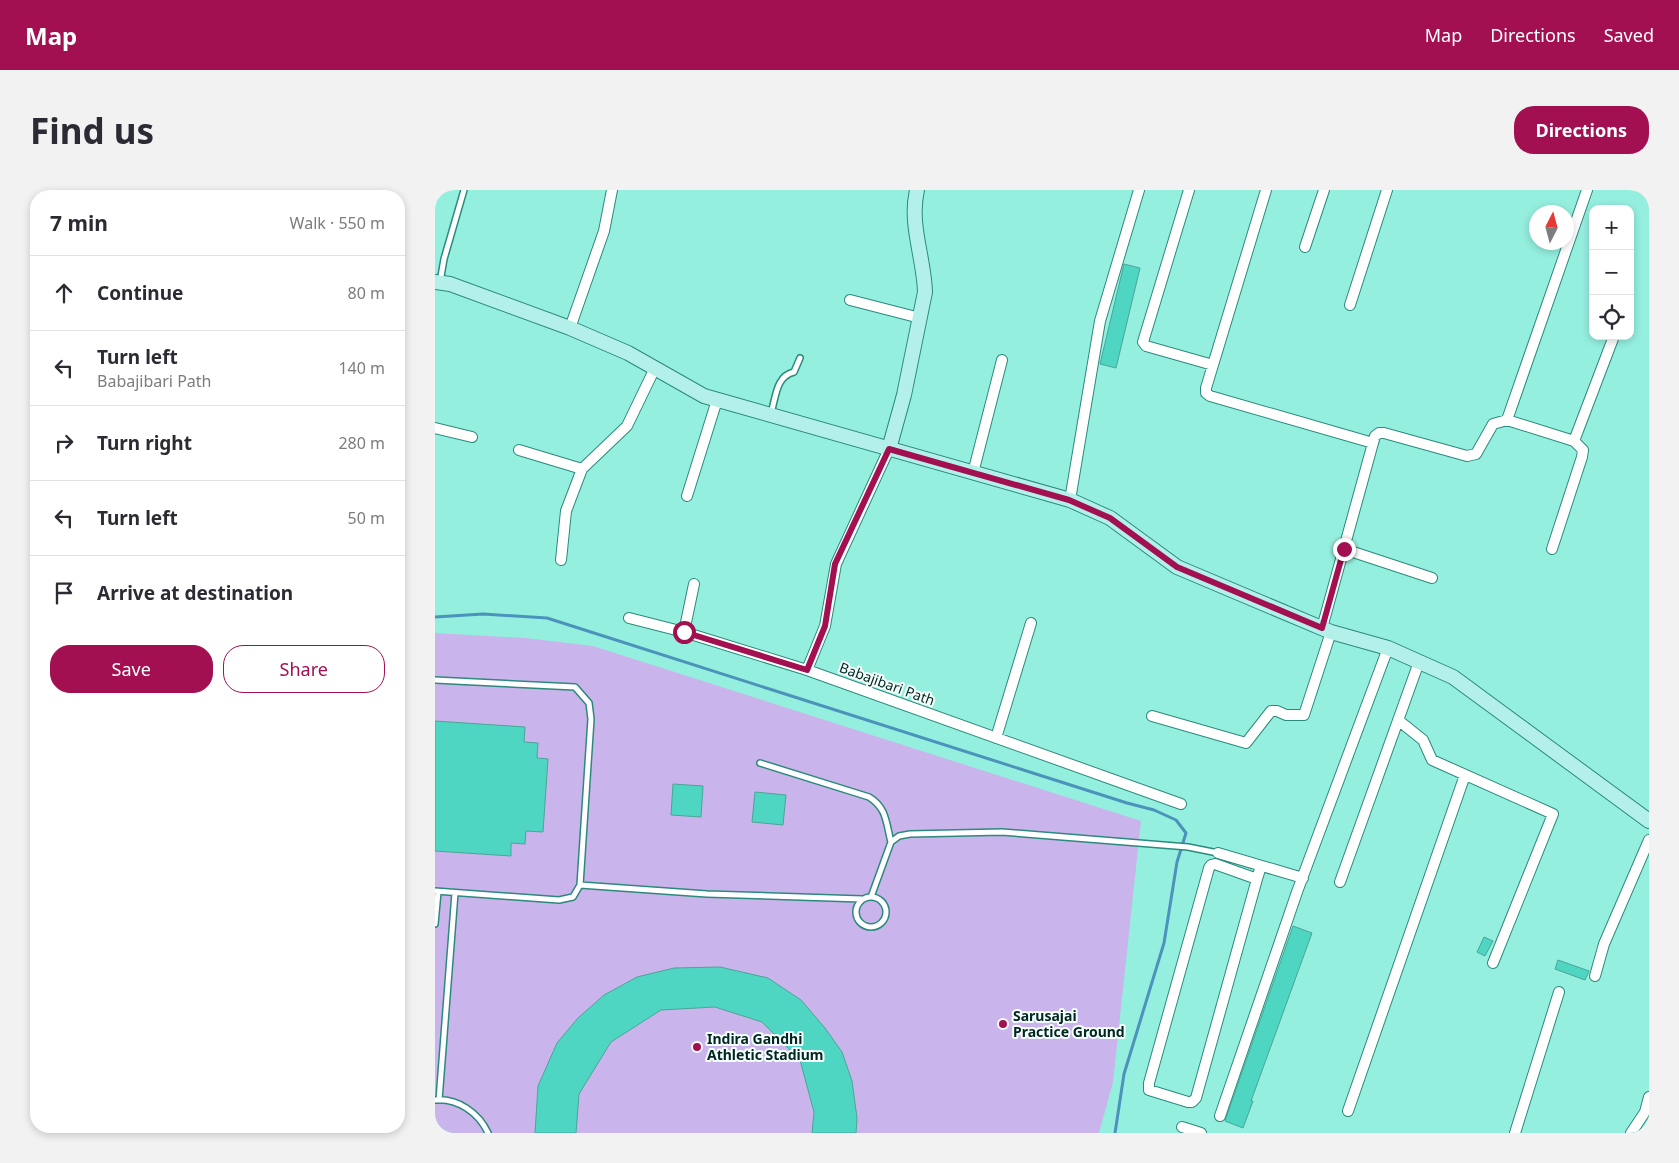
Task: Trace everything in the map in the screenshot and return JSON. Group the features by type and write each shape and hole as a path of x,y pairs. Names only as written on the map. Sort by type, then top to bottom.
{"street":[{"path":"570,328 603,231 612,190"},
{"path":"807,670 825,626 835,564 889,449 904,395 925,292 925,278 914,224 917,190"},
{"path":"1069,500 1100,321 1139,190"},
{"path":"1189,190 1143,342 1146,346 1213,365"},
{"path":"1266,190 1206,393 1210,396 1373,443"},
{"path":"1305,247 1324,190"},
{"path":"1350,306 1387,190"},
{"path":"1507,420 1587,190"},
{"path":"438,283 450,284 570,328 628,353 704,396 1069,500 1110,518 1177,567 1327,630 1388,648 1453,677 1649,821"},
{"path":"850,300 920,318"},
{"path":"1574,441 1612,340"},
{"path":"973,473 1002,360"},
{"path":"561,560 565,511 582,469 627,426 655,368"},
{"path":"687,496 717,400"},
{"path":"1151,716 1246,743 1271,711 1277,710 1286,715 1304,715 1327,630 1344,549 1375,436 1379,433 1467,456 1476,454 1493,424 1507,420 1574,441 1583,450 1582,457 1552,549"},
{"path":"435,428 472,437"},
{"path":"519,450 582,469"},
{"path":"1344,549 1432,578"},
{"path":"684,632 694,584"},
{"name":"Babajibari Path","path":"629,618 684,632 807,670 1181,804"},
{"path":"995,738 1031,623"},
{"path":"1220,1116 1303,878 1388,648"},
{"path":"1340,882 1419,662"},
{"path":"1398,720 1423,740 1432,760 1553,814 1493,963"},
{"path":"1348,1111 1465,775"},
{"path":"1595,976 1604,944 1649,840"},
{"path":"1218,853 1303,878"},
{"path":"1257,879 1215,864 1209,868 1149,1083 1149,1090 1188,1102 1192,1102 1196,1098 1261,866"},
{"path":"1515,1133 1559,992"},
{"path":"1631,1133 1645,1112 1649,1097"},
{"path":"1182,1126 1201,1133"}],"lane":[{"path":"438,283 464,190"},
{"path":"771,416 780,381 786,374 794,372 800,358"},
{"path":"435,680 575,687 589,703 591,719 580,885 573,897 559,900 436,892 435,924"},
{"path":"760,763 869,797 879,803 884,811 891,842 871,897"},
{"path":"891,842 899,836 910,834 1002,832 1188,847 1218,853"},
{"path":"580,885 707,894 862,899 871,897 880,900 885,908 884,918 878,925 863,924 857,917 856,907 862,899"},
{"path":"455,893 437,1100 456,1103 472,1111 484,1124 488,1133"}],"shaded area":[{"path":"435,633 525,638 593,646 1141,821 1113,1082 1099,1133 435,1133"}],"building":[{"path":"1124,264 1140,268 1116,368 1100,364"},
{"path":"435,721 525,727 524,742 538,743 537,758 548,759 543,832 526,831 525,844 511,843 511,856 435,851"},
{"path":"673,784 703,786 701,817 671,815"},
{"path":"755,792 786,795 783,825 752,822"},
{"path":"1293,926 1312,933 1243,1128 1225,1121"},
{"path":"1484,937 1493,941 1485,956 1477,952"},
{"path":"1558,960 1589,971 1585,980 1555,969"},
{"path":"720,967 768,978 801,1000 825,1028 842,1052 852,1081 857,1118 856,1133 812,1133 814,1112 800,1060 762,1022 715,1007 661,1010 611,1042 579,1094 576,1133 535,1133 538,1086 557,1043 578,1018 604,995 637,977 674,968"}],"waterway":[{"path":"435,617 483,614 547,618 1154,810 1176,820 1186,833 1177,862 1164,943 1124,1074 1115,1133"}],"place":[{"name":"Sarusajai Practice Ground","path":"1003,1024"},
{"name":"Indira Gandhi Athletic Stadium","path":"697,1047"}],"route":[{"path":"684,632 807,670 825,626 835,564 889,449 1069,500 1110,518 1177,567 1322,628 1344,549"}]}
